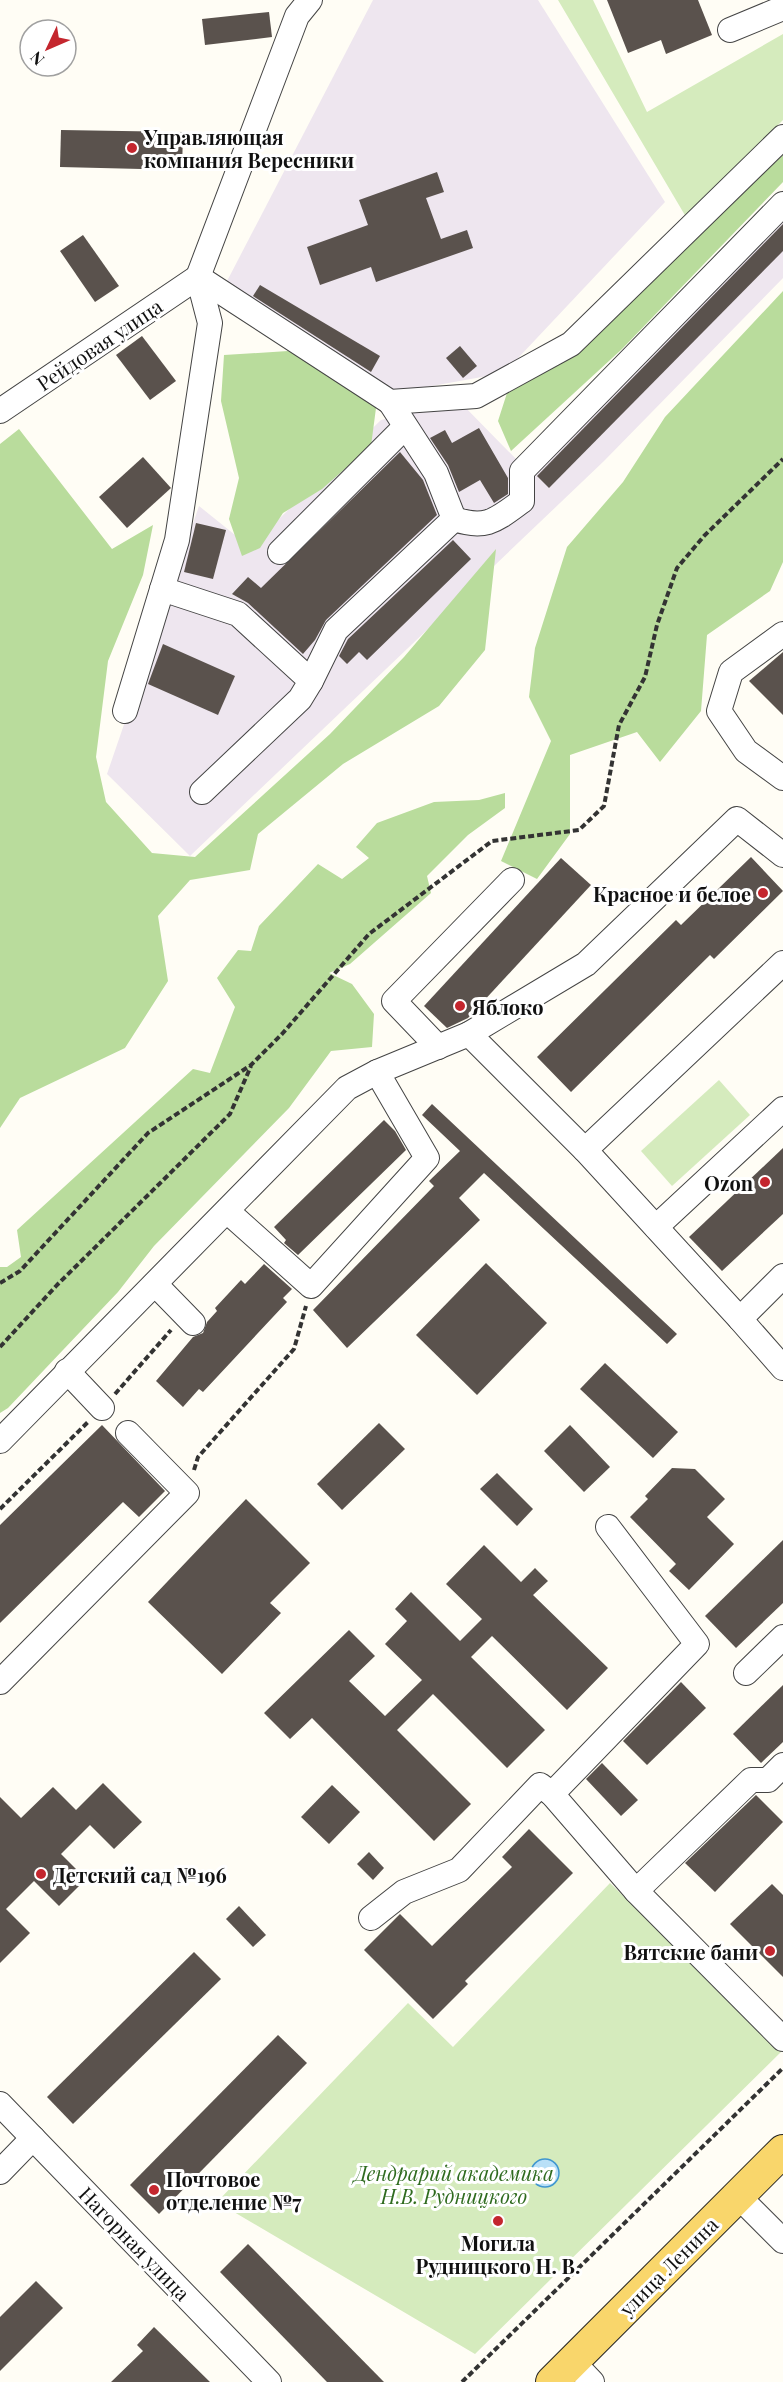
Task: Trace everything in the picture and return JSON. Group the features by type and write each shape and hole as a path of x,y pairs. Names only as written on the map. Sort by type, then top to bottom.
{"main road":[{"name":"улица Ленина","path":"572,2375 738,2196 783,2151"}],"street":[{"path":"125,711 177,540 210,323 198,277 297,16 310,0"},
{"path":"730,30 783,8"},
{"path":"390,402 476,396 571,344 783,137"},
{"path":"198,277 390,402 436,473 454,519 473,526 497,519 522,501 522,471 783,204"},
{"name":"Рейдовая улица","path":"0,411 198,277"},
{"path":"280,552 405,427"},
{"path":"202,792 300,699 312,681 336,630 454,519"},
{"path":"162,589 238,614 312,681"},
{"path":"783,634 731,672 719,711 746,751 783,778"},
{"path":"0,1441 347,1089 377,1072 469,1034 586,964 737,819 783,855"},
{"path":"438,1047 394,1001 512,880"},
{"path":"585,1150 783,963"},
{"path":"469,1034 585,1150 783,1368"},
{"path":"227,1211 311,1286 427,1158 377,1072"},
{"path":"656,1227 783,1109"},
{"path":"740,1319 783,1276"},
{"path":"155,1284 189,1319"},
{"path":"67,1371 102,1408"},
{"path":"0,1682 187,1493 128,1433"},
{"path":"552,1794 697,1644 608,1527"},
{"path":"746,1673 783,1637"},
{"path":"636,1891 751,1780 768,1780 783,1765"},
{"path":"371,1918 404,1892 459,1870 540,1785 552,1794 636,1891 783,2039"},
{"name":"Нагорная улица","path":"0,2104 270,2382"},
{"path":"0,2172 33,2138"},
{"path":"738,2196 783,2241"}],"path":[{"path":"0,1282 20,1271 148,1133 251,1065 282,1034 369,934 492,841 579,830 604,806 619,725 645,677 657,625 677,568 704,536 783,459"},
{"path":"0,1347 57,1286 230,1114 251,1065"},
{"path":"187,1493 198,1457 294,1349 311,1286"},
{"path":"0,1509 189,1319"},
{"path":"462,2382 783,2068"}],"shaded area":[{"path":"373,0 538,0 665,202 504,373 393,393 225,285"},
{"path":"783,190 783,278 604,461 190,856 107,774 199,506 250,547 381,420 459,401 517,460"}],"green space":[{"path":"558,0 593,0 647,112 783,34 783,120 686,217"},
{"path":"783,155 783,182 622,349 511,451 498,421 507,393 584,343"},
{"path":"783,291 783,562 770,591 707,635 701,711 660,762 637,732 570,755 570,834 537,879 501,861 551,741 529,697 535,648 567,547 623,482 665,417"},
{"path":"288,351 331,373 376,408 371,446 322,489 283,513 260,548 242,556 229,519 239,478 221,401 224,355"},
{"path":"19,429 112,549 153,525 143,575 108,661 96,757 106,802 152,853 195,857 330,734 404,657 496,549 485,650 439,706 343,764 258,834 250,870 190,880 158,916 168,981 125,1048 20,1098 0,1128 0,444"},
{"path":"505,793 505,808 468,835 427,876 431,893 350,964 329,973 352,984 374,1014 372,1047 331,1051 289,1108 154,1246 118,1292 8,1408 0,1413 0,1267 7,1267 21,1257 17,1230 193,1069 210,1073 235,1007 217,978 238,950 251,951 259,926 318,864 342,879 369,858 356,847 377,823 434,802 479,800"},
{"path":"719,1080 750,1115 672,1186 641,1151"},
{"name":"Дендрарий академика Н.В. Рудницкого","path":"610,1883 782,2051 475,2354 217,2202 408,2003 453,2047"}],"water":[{"path":"545,2159 555,2163 559,2173 555,2183 545,2187 535,2183 531,2173 535,2163"}],"building":[{"path":"607,0 698,0 712,35 666,54 661,40 628,53"},
{"path":"269,12 272,37 205,45 202,19"},
{"path":"61,130 183,132 182,170 60,167"},
{"path":"437,172 444,192 426,198 441,239 467,230 473,248 376,282 371,267 320,285 307,247 368,225 359,200"},
{"path":"783,224 783,251 549,488 537,476"},
{"path":"83,235 119,286 95,302 60,251"},
{"path":"260,285 380,356 371,372 253,296"},
{"path":"142,336 176,381 150,400 116,355"},
{"path":"460,346 477,366 463,378 446,358"},
{"path":"479,428 508,478 508,494 494,503 480,480 459,492 448,465 430,438 445,430 452,443"},
{"path":"400,452 423,480 437,515 326,620 315,640 303,654 248,603 232,594 248,577 261,588"},
{"path":"143,457 171,488 127,528 99,497"},
{"path":"196,523 226,530 213,579 184,572"},
{"path":"453,540 471,559 367,660 359,652 347,664 339,656 348,639"},
{"path":"163,644 235,676 218,715 148,684"},
{"path":"783,652 783,715 749,681"},
{"path":"751,857 783,891 714,959 710,955 571,1092 537,1057 676,920 681,925"},
{"path":"561,858 591,885 468,1018 447,1028 424,1006"},
{"path":"432,1104 677,1334 667,1344 484,1173 459,1198 480,1220 347,1348 313,1310 434,1186 429,1181 460,1151 422,1115"},
{"path":"384,1120 395,1131 406,1150 298,1255 284,1243 286,1240 274,1227"},
{"path":"783,1148 783,1214 722,1271 689,1237"},
{"path":"486,1263 547,1323 477,1395 416,1335"},
{"path":"264,1264 292,1289 283,1298 287,1302 203,1392 199,1389 183,1407 156,1381 193,1337 203,1333 207,1322 217,1311 215,1308 241,1280 245,1284"},
{"path":"605,1363 678,1432 653,1458 580,1389"},
{"path":"379,1423 405,1449 342,1510 317,1484"},
{"path":"102,1425 165,1491 139,1517 123,1502 0,1623 0,1525"},
{"path":"570,1425 610,1467 584,1492 544,1451"},
{"path":"672,1468 695,1469 725,1499 707,1517 734,1544 689,1590 669,1571 676,1564 630,1517 648,1499 645,1496"},
{"path":"497,1473 533,1509 517,1526 480,1489"},
{"path":"246,1499 310,1563 270,1603 281,1613 222,1674 148,1602"},
{"path":"783,1540 783,1603 736,1648 705,1616"},
{"path":"484,1545 521,1582 535,1568 548,1581 533,1595 608,1668 567,1710 492,1636 471,1657 545,1730 507,1768 433,1694 397,1730 471,1804 434,1841 312,1718 290,1739 264,1713 349,1630 375,1656 349,1681 385,1716 422,1680 385,1644 407,1621 395,1609 411,1592 460,1641 482,1619 446,1584"},
{"path":"681,1682 706,1708 647,1765 623,1741"},
{"path":"783,1685 783,1742 761,1763 733,1734"},
{"path":"602,1763 638,1800 621,1816 586,1779"},
{"name":"Детский сад №196","path":"103,1783 142,1822 114,1849 90,1825 61,1854 86,1879 59,1906 34,1881 6,1909 30,1933 0,1963 0,1797 21,1818 53,1787 76,1810"},
{"path":"332,1785 360,1812 329,1844 301,1817"},
{"path":"756,1795 783,1822 715,1892 685,1863"},
{"path":"529,1829 573,1873 465,1981 468,1984 433,2019 364,1950 400,1914 432,1946 512,1867 502,1857"},
{"path":"369,1852 384,1868 373,1880 357,1864"},
{"name":"Вятские бани","path":"772,1884 783,1895 783,1977 730,1924"},
{"path":"239,1906 266,1935 253,1947 226,1919"},
{"path":"194,1952 221,1979 73,2124 47,2097"},
{"path":"278,2035 307,2063 159,2214 130,2185"},
{"path":"248,2244 384,2382 327,2382 220,2272"},
{"path":"36,2281 63,2308 0,2371 0,2317"},
{"path":"154,2327 210,2382 111,2382 143,2351 137,2345"}],"place":[{"name":"Управляющая компания Вересники","path":"132,148"},
{"name":"Красное и белое","path":"763,893"},
{"name":"Яблоко","path":"460,1006"},
{"name":"Ozon","path":"765,1182"},
{"name":"Детский сад №196","path":"41,1874"},
{"name":"Вятские бани","path":"770,1951"},
{"name":"Почтовое отделение №7","path":"154,2190"},
{"name":"Могила Рудницкого Н. В.","path":"498,2221"}]}
